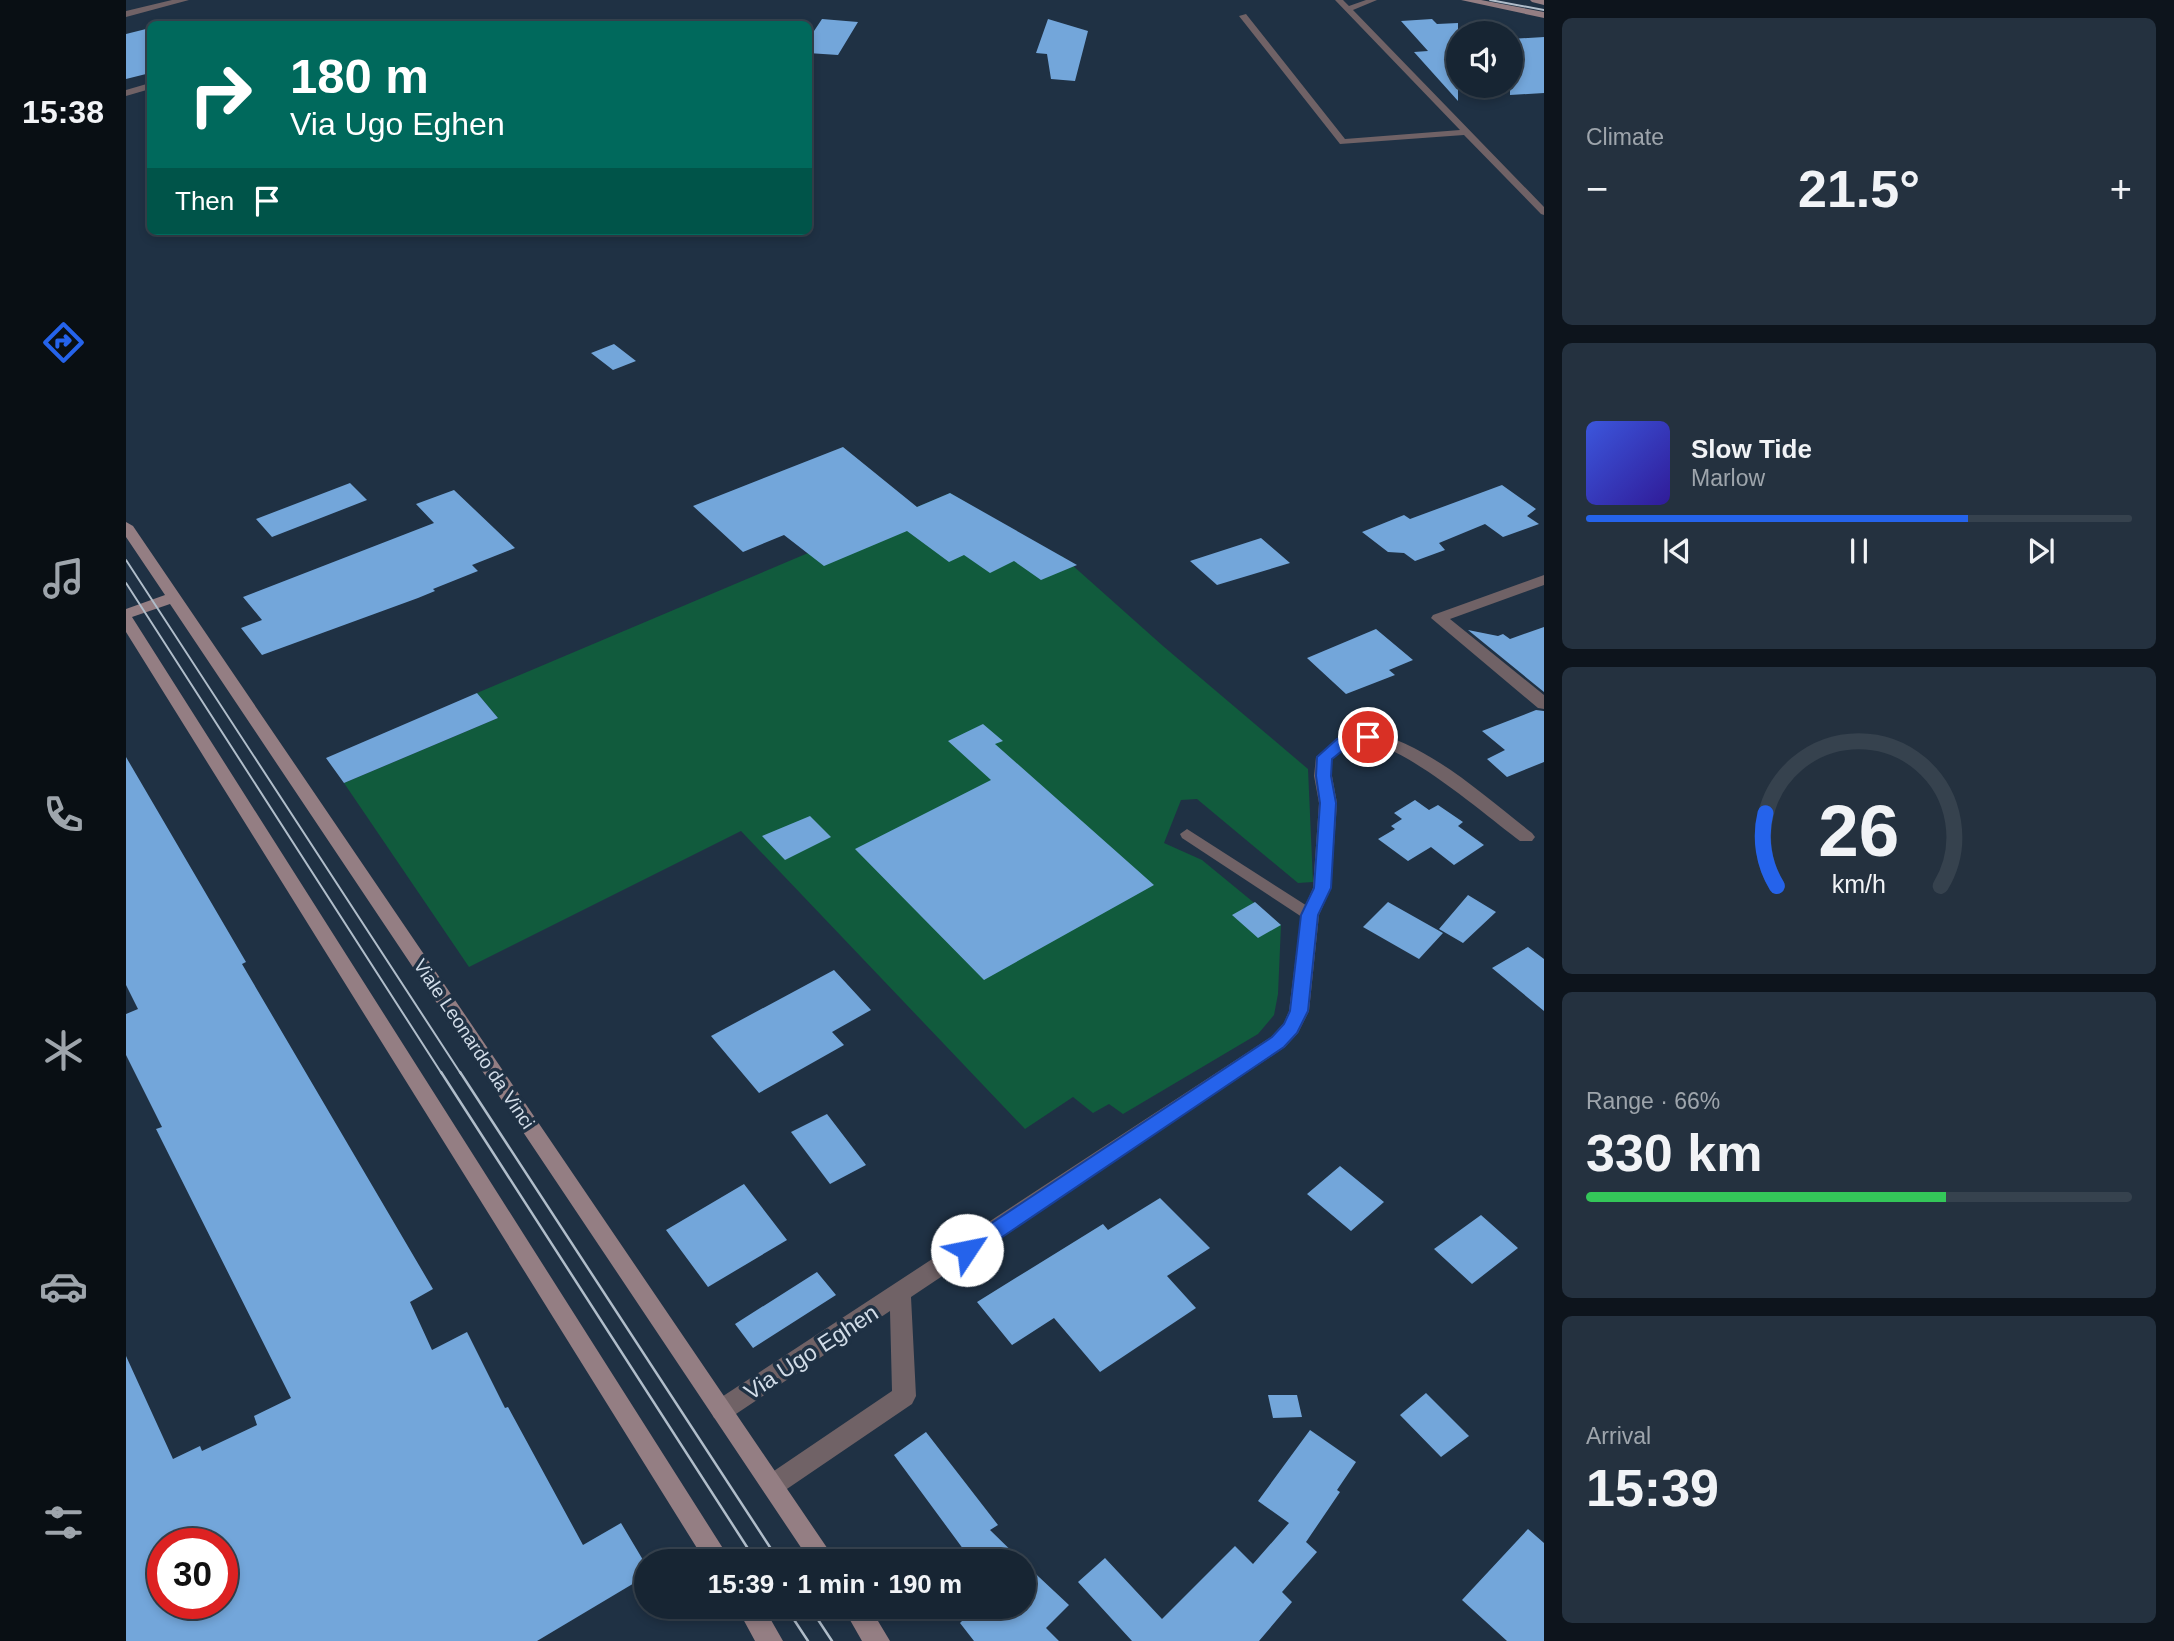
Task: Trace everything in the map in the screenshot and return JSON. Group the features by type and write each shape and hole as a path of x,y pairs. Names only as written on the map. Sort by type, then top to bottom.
{"street":[{"path":"126,14 184,0"},
{"path":"1466,0 1544,15"},
{"path":"1535,0 1544,2"},
{"path":"126,93 147,87"},
{"name":"Viale Leonardo da Vinci","path":"126,526 816,1549"},
{"path":"1544,580 1439,618 1544,704"},
{"path":"126,614 174,597"},
{"path":"126,620 711,1549"},
{"name":"Via Ugo Eghen","path":"722,1410 1278,1042 1291,1028 1299,1011 1310,915 1322,888 1328,803 1323,776 1324,757 1342,743 1368,737 1388,741 1411,754 1526,837"},
{"name":"Via Ugo Eghen","path":"773,1485 904,1396 900,1294"},
{"path":"756,1619 770,1641"},
{"path":"863,1619 877,1641"}],"lane":[{"path":"1339,0 1544,212"},
{"path":"1348,9 1373,0"},
{"path":"1243,16 1343,142 1467,132"},
{"path":"1187,834 1310,915"}],"green space":[{"path":"950,493 1058,557 1062,556 1308,769 1313,882 1298,883 1197,799 1181,800 1164,843 1202,860 1281,925 1278,994 1274,1015 1258,1034 1123,1114 1109,1104 1093,1113 1073,1097 1025,1129 741,831 469,967 344,783 498,718 477,693"}],"building":[{"path":"822,19 858,22 838,55 812,53 812,34"},
{"path":"1048,19 1088,31 1075,81 1051,79 1047,54 1036,53"},
{"path":"1432,19 1437,24 1446,24 1446,88 1414,52 1428,51 1401,21"},
{"path":"147,29 147,74 126,79 126,34"},
{"path":"1544,37 1544,93 1523,94 1523,38"},
{"path":"614,344 636,361 613,370 591,353"},
{"path":"843,447 917,507 950,493 1077,565 1041,580 1014,561 990,573 964,555 949,562 907,531 824,566 784,535 743,552 693,506"},
{"path":"350,483 367,500 272,537 256,519"},
{"path":"1502,485 1536,509 1527,516 1539,524 1503,537 1485,524 1439,543 1445,550 1415,561 1404,553 1388,552 1362,532 1404,515 1410,519"},
{"path":"454,490 515,548 472,565 478,571 433,589 435,591 262,655 241,628 262,620 243,597 434,523 416,504"},
{"path":"1261,538 1290,563 1217,585 1190,561"},
{"path":"1544,627 1544,692 1468,630 1498,636 1503,634 1510,639"},
{"path":"1376,629 1413,660 1389,670 1395,675 1346,694 1307,658"},
{"path":"477,693 498,718 344,783 326,758"},
{"path":"1536,710 1544,711 1544,762 1507,777 1487,759 1505,750 1482,731"},
{"path":"983,724 1003,741 995,744 1154,885 984,980 855,849 991,780 948,741"},
{"path":"126,757 246,962 242,964 433,1289 410,1302 432,1350 467,1332 505,1408 508,1407 583,1545 621,1523 636,1549 634,1549 634,1583 537,1641 126,1641 126,1356 173,1459 200,1446 202,1451 257,1425 254,1416 291,1398 156,1129 162,1127 126,1055 126,1014 138,1009 126,985"},
{"path":"1415,800 1429,810 1438,805 1463,822 1458,826 1484,845 1454,865 1431,847 1408,861 1378,839 1395,829 1391,826 1402,819 1394,813"},
{"path":"810,816 831,837 785,860 762,836"},
{"path":"1468,895 1496,912 1463,943 1439,929"},
{"path":"1255,902 1281,925 1258,938 1232,915"},
{"path":"1388,902 1443,933 1419,959 1363,927"},
{"path":"1528,947 1544,959 1544,1011 1492,968"},
{"path":"834,970 871,1010 832,1032 844,1045 759,1093 711,1036"},
{"path":"827,1114 866,1165 830,1184 791,1132"},
{"path":"1340,1166 1384,1202 1351,1231 1307,1194"},
{"path":"744,1184 787,1240 708,1287 666,1230"},
{"path":"1160,1198 1210,1248 1167,1276 1196,1308 1100,1372 1054,1318 1012,1345 977,1302 1103,1224 1108,1230"},
{"path":"1481,1215 1518,1248 1472,1284 1434,1249"},
{"path":"817,1272 836,1295 753,1348 735,1324"},
{"path":"1426,1393 1469,1436 1441,1457 1400,1415"},
{"path":"1268,1395 1297,1395 1302,1417 1273,1418"},
{"path":"1310,1430 1356,1462 1337,1490 1340,1492 1306,1542 1317,1552 1282,1592 1292,1602 1259,1641 1132,1641 1078,1582 1105,1558 1162,1619 1235,1546 1253,1564 1289,1523 1258,1501"},
{"path":"926,1432 998,1525 990,1530 1010,1549 963,1549 894,1455"},
{"path":"1528,1529 1544,1543 1544,1641 1507,1641 1462,1600"},
{"path":"1036,1574 1069,1605 1046,1628 1059,1641 974,1641 960,1623 964,1619 1036,1619"}],"tram line":[{"path":"1490,0 1544,10"},
{"path":"126,560 461,1074"},
{"path":"126,583 442,1074"},
{"path":"441,1072 748,1549"},
{"path":"460,1072 771,1549"},
{"path":"794,1619 808,1641"},
{"path":"818,1619 832,1641"}],"route":[{"path":"967,1250 1278,1042 1291,1028 1299,1011 1310,915 1322,888 1328,803 1323,776 1324,757 1342,743 1368,737"}]}
